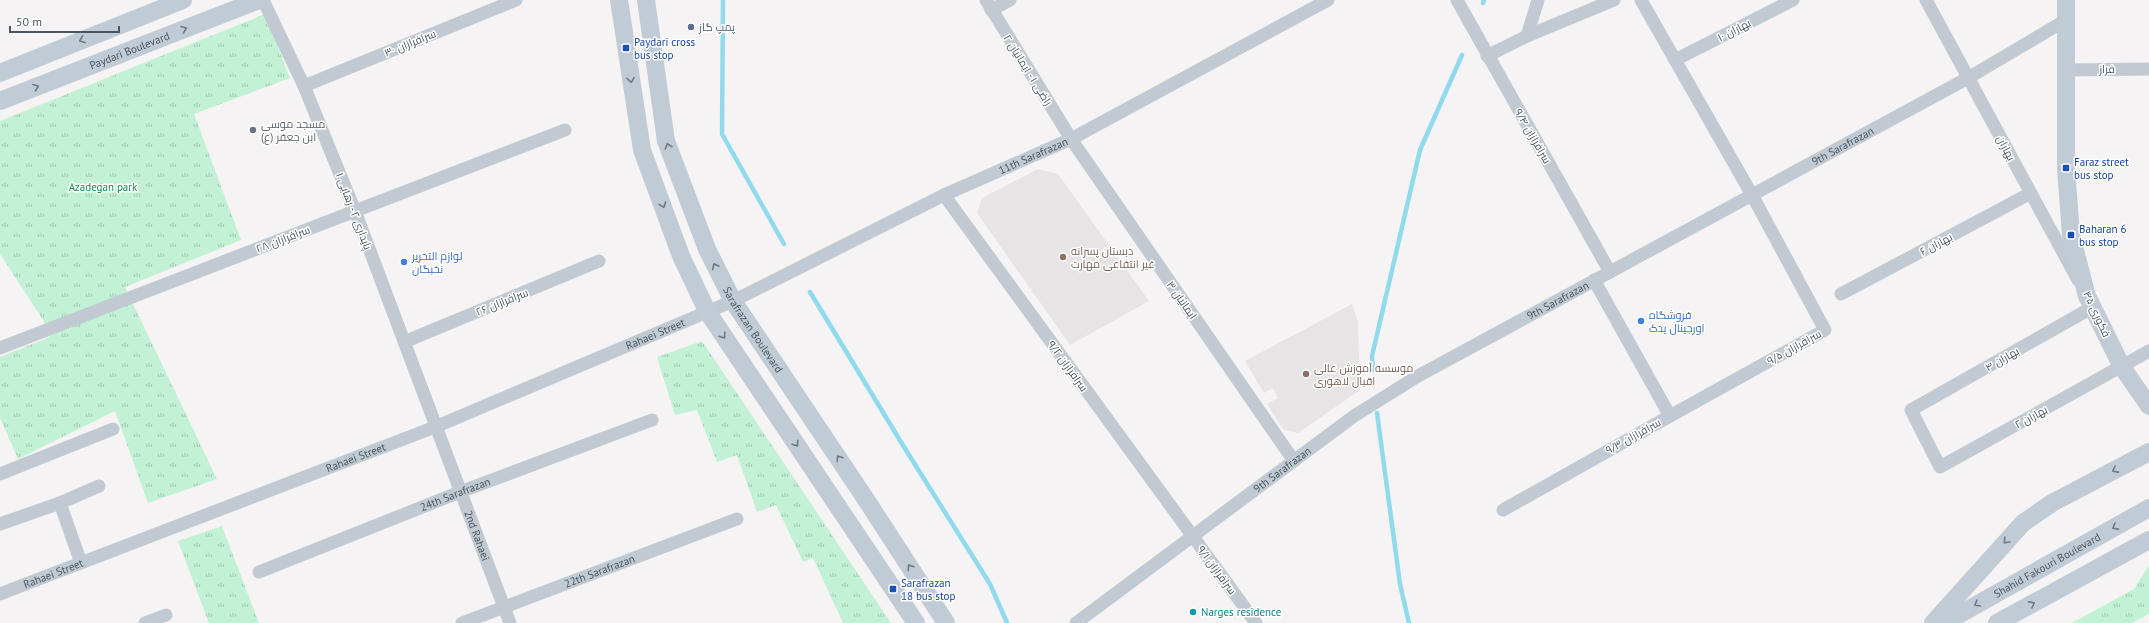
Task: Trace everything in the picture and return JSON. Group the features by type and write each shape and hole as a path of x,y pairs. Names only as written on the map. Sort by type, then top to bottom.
{"main road":[{"path":"0,73 183,0"},
{"name":"Paydari Boulevard","path":"0,101 259,0"},
{"path":"619,0 642,150 681,256 707,311 916,623"},
{"name":"Sarafrazan Boulevard","path":"646,0 666,141 707,249 733,301 867,500 946,623"},
{"name":"فکوری ۴۵","path":"2066,0 2066,168 2070,235 2090,302 2122,367 2149,406"},
{"path":"1933,623 2023,523 2052,504 2149,452"},
{"name":"Shahid Fakouri Boulevard","path":"1944,623 2149,508"},
{"path":"1997,623 2149,540"}],"street":[{"name":"پایداری ۲ - رهایی ۱","path":"263,0 304,86 355,211 435,427"},
{"name":"سرافرازان ۳۰","path":"304,86 516,0"},
{"path":"989,5 1010,0"},
{"name":"11th Sarafrazan","path":"733,301 944,195 1071,139 1328,0"},
{"name":"سرافرازان ۹/۴","path":"1456,0 1610,272"},
{"path":"1527,36 1538,0"},
{"path":"1487,56 1527,36 1614,0"},
{"path":"1641,0 1752,195"},
{"name":"بهاران ۱۰","path":"1675,60 1793,0"},
{"name":"بهاران","path":"1926,0 2090,302"},
{"name":"راضی ۱ - ایمانیان ۲","path":"989,5 1071,139"},
{"name":"9th Sarafrazan","path":"1076,623 1354,416 1418,376 1968,78 2066,20"},
{"name":"فراز","path":"2065,70 2149,68"},
{"name":"سرافرازان ۲۸","path":"0,348 565,130"},
{"name":"ایمانیان ۳","path":"1071,139 1294,461"},
{"name":"بهاران ۶","path":"1841,294 2031,193"},
{"name":"سرافرازان ۹/۲","path":"944,195 1193,536"},
{"name":"سرافرازان ۹/۵","path":"1670,416 1825,330 1752,195"},
{"name":"سرافرازان ۲۶","path":"404,342 600,261"},
{"name":"سرافرازان ۹/۳","path":"1503,510 1670,416 1594,280"},
{"name":"Rahaei Street","path":"0,594 435,427 733,301"},
{"name":"بهاران ۴","path":"1940,467 1911,410 2090,302"},
{"name":"بهاران ۲","path":"1940,467 2149,351"},
{"name":"24th Sarafrazan","path":"259,572 460,492 652,420"},
{"name":"2nd Rahaei","path":"435,427 510,623"},
{"path":"0,474 113,429"},
{"path":"0,524 60,503 99,486"},
{"path":"60,503 81,563"},
{"name":"22th Sarafrazan","path":"462,623 503,606 737,519"},
{"name":"سرافرازان ۹/۱","path":"1193,536 1256,623"},
{"path":"145,623 166,615"}],"shaded area":[{"name":"دبستان پسرانه غیر انتفاعی مهارت","path":"1038,169 1058,174 1149,301 1070,345 977,213 982,198"},
{"name":"موسسه آموزش عالی اقبال لاهوری","path":"1352,304 1358,322 1360,390 1298,433 1284,430 1267,404 1278,398 1273,388 1264,393 1245,361"}],"green space":[{"name":"Azadegan park","path":"265,14 290,78 194,114 241,240 125,287 217,479 148,503 115,411 18,459 0,418 0,357 50,337 43,320 0,254 0,121"},
{"path":"702,341 891,623 843,623 813,558 803,562 776,505 757,512 737,455 717,462 697,410 675,415 657,357"},
{"path":"222,526 259,623 209,623 178,541"},
{"path":"2149,565 2149,614 2132,623 2072,623 2134,589"}],"waterway":[{"path":"723,0 722,134 784,244"},
{"path":"1373,370 1372,356 1420,150 1462,55"},
{"path":"810,292 904,447 990,584 1007,623"},
{"path":"1377,413 1400,584 1409,623"}],"place":[{"name":"پمپ گاز","path":"691,27"},
{"name":"Paydari cross bus stop","path":"626,48"},
{"name":"مسجد موسی ابن جعفر (ع)","path":"253,130"},
{"name":"Faraz street bus stop","path":"2066,168"},
{"name":"Baharan 6 bus stop","path":"2071,235"},
{"name":"دبستان پسرانه غیر انتفاعی مهارت","path":"1063,257"},
{"name":"لوازم التحریر نخبگان","path":"404,262"},
{"name":"فروشگاه اورجینال یدک","path":"1641,321"},
{"name":"موسسه آموزش عالی اقبال لاهوری","path":"1306,374"},
{"name":"Sarafrazan 18 bus stop","path":"893,589"},
{"name":"Narges residence","path":"1193,612"}]}
